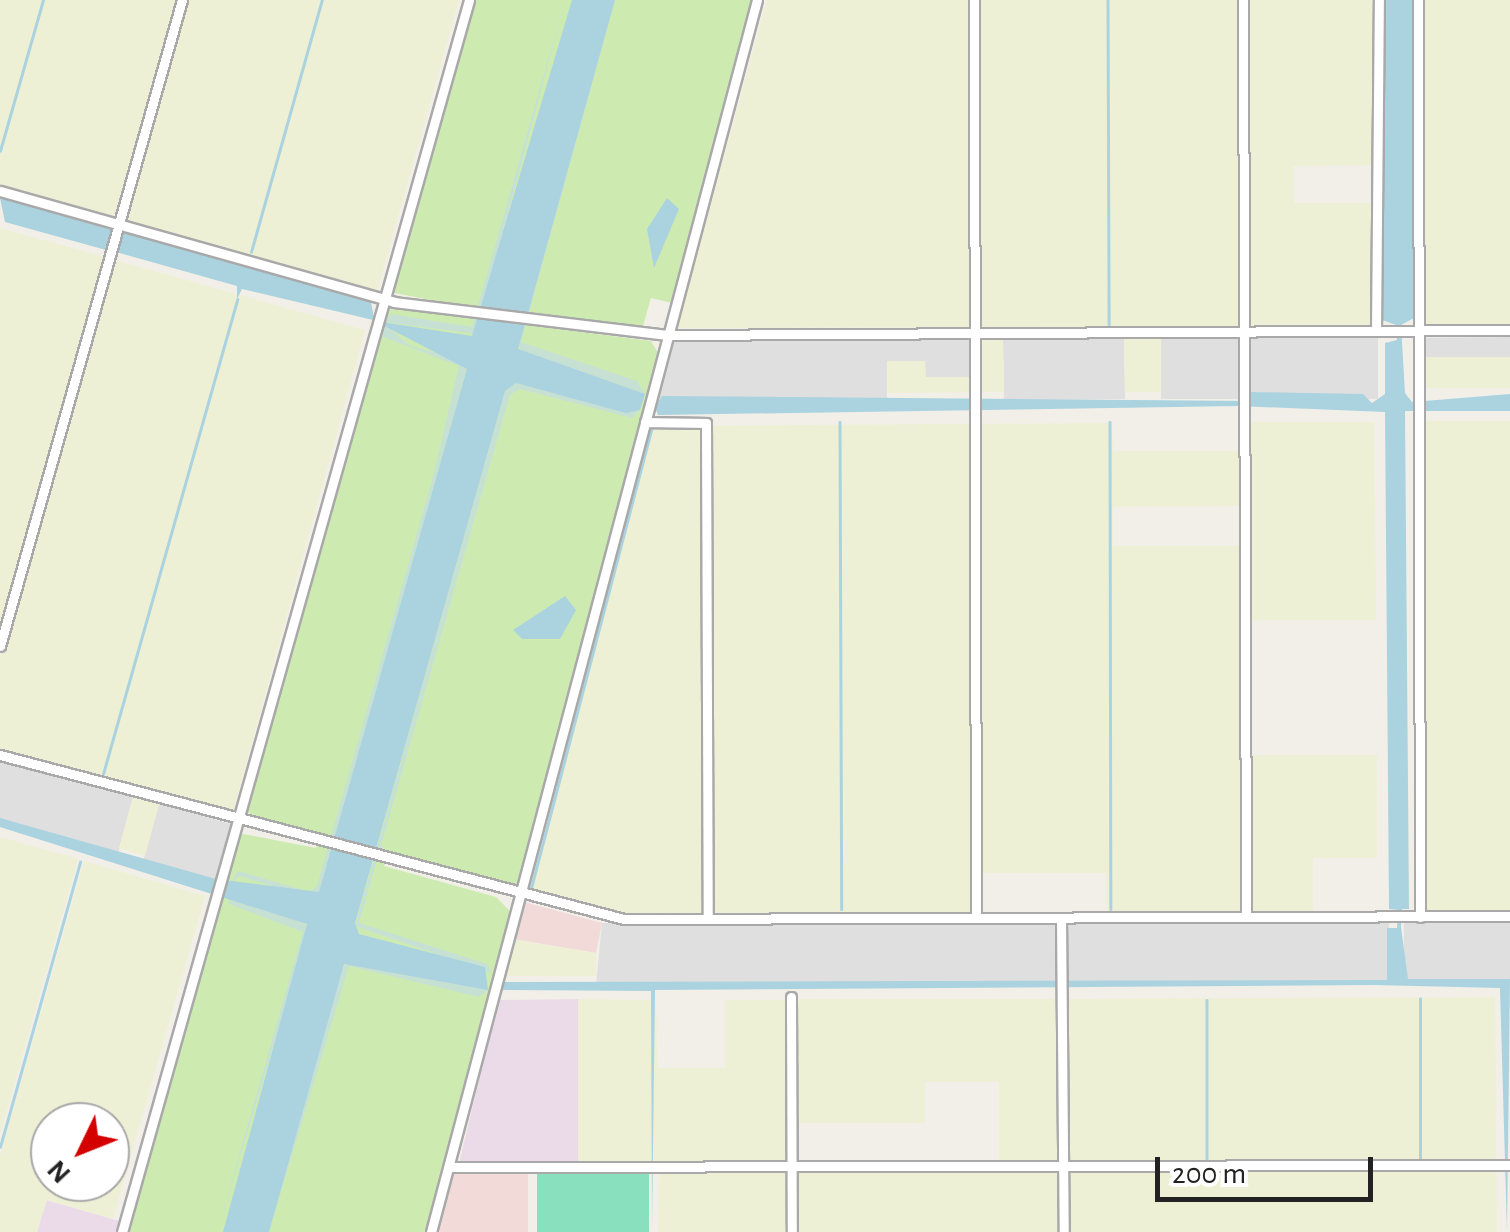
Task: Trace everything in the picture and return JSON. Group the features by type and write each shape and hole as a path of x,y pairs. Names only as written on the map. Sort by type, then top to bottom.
{"street":[{"path":"0,646 182,0"},
{"path":"122,1232 468,0"},
{"path":"431,1232 756,0"},
{"path":"974,0 976,918"},
{"path":"1243,0 1246,917"},
{"path":"1376,331 1380,0"},
{"path":"1418,0 1420,916"},
{"path":"0,191 384,300 668,335 1510,330"},
{"path":"645,422 706,424 708,919"},
{"path":"0,755 316,843 602,916 1510,916"},
{"path":"1061,918 1064,1232"},
{"path":"792,997 792,1232"},
{"path":"449,1166 1506,1165"}],"shaded area":[{"path":"1378,337 1378,399 1161,399 1161,338"},
{"path":"1510,337 1510,357 1421,357 1421,338"},
{"path":"1124,338 1125,399 1004,400 1003,339"},
{"path":"977,339 977,377 925,377 887,362 887,400 657,401 672,340"},
{"path":"0,759 133,797 118,854 0,820"},
{"path":"159,804 235,825 219,882 143,861"},
{"path":"524,902 602,923 596,953 513,939"},
{"path":"1389,922 1389,982 596,985 602,923"},
{"path":"1510,922 1510,982 1404,982 1404,923"},
{"path":"578,999 578,1164 459,1164 498,1000"},
{"path":"452,1171 528,1171 528,1232 436,1232"},
{"path":"45,1202 123,1222 120,1232 37,1232"}],"green space":[{"path":"0,0 179,0 117,220 0,187"},
{"path":"185,0 459,0 377,292 122,221"},
{"path":"472,0 752,0 672,303 651,298 643,326 536,313 534,326 651,341 658,353 517,886 387,857 384,866 496,897 511,912 426,1232 125,1232 238,833 316,848 320,839 243,811 385,309 472,316 475,309 390,292"},
{"path":"565,0 476,334 385,322 391,314 472,327"},
{"path":"615,0 521,342 637,381 645,394 526,356 517,344"},
{"path":"767,0 1375,0 1376,165 1293,166 1294,203 1376,203 1373,326 677,328"},
{"path":"1421,0 1510,0 1510,324 1422,324"},
{"path":"0,228 105,257 0,634"},
{"path":"111,259 365,330 232,815 0,751 0,657"},
{"path":"384,323 410,346 460,359 467,369 319,892 310,897 239,876 231,882 238,871 310,892 317,886 434,473 459,366 383,337"},
{"path":"1124,338 1161,338 1161,392 1125,392"},
{"path":"977,339 1003,339 1004,392 887,393 887,361 925,361 926,377 976,377"},
{"path":"1421,357 1510,357 1510,388 1421,388"},
{"path":"516,383 640,410 632,418 520,389 510,395 359,923 487,964 492,973 355,926 505,391"},
{"path":"1421,421 1510,421 1510,910 1424,911"},
{"path":"1247,422 1374,422 1376,620 1247,620"},
{"path":"1112,423 1113,451 1241,451 1242,506 1113,507 1113,546 1242,546 1241,911 1107,912 1106,873 981,873 981,912 621,913 532,890 653,426"},
{"path":"1248,755 1377,755 1377,858 1313,858 1313,911 1250,911"},
{"path":"133,797 159,804 145,856 119,848"},
{"path":"0,837 78,859 0,1135"},
{"path":"84,861 205,896 130,1159 130,1102 30,1102 30,1202 46,1202 37,1232 0,1232 0,1156"},
{"path":"227,891 231,900 303,921 309,929 217,1232 303,932 229,904"},
{"path":"515,940 596,953 596,976 506,976"},
{"path":"352,961 488,990 479,997 349,966 269,1232 342,967"},
{"path":"1495,997 1497,1232 1071,1232 1068,999"},
{"path":"578,999 656,1000 658,1068 725,1068 725,1000 788,1000 789,1163 578,1164"},
{"path":"794,999 1057,999 1059,1163 999,1162 999,1082 925,1082 925,1123 794,1123"},
{"path":"1059,1169 1059,1232 658,1232 659,1171"},
{"path":"649,1171 649,1232 537,1232 537,1172"},
{"path":"54,1202 118,1202 113,1219"}],"water":[{"path":"572,0 615,0 518,349 645,394 640,410 626,413 516,383 505,391 355,923 359,934 485,967 488,990 344,964 269,1232 223,1232 307,924 0,827 0,818 216,879 319,892 467,369 373,320 242,289 237,299 237,286 116,252 117,244 106,250 5,222 0,198 111,229 109,237 122,232 371,302 374,318 388,323 472,336"},
{"path":"1385,0 1414,0 1414,318 1401,325 1405,393 1412,402 1510,394 1510,411 1405,411 1409,909 1402,909 1401,927 1408,979 1510,979 1507,1232 1500,988 1374,985 655,990 652,1232 651,991 503,990 500,1000 504,982 1387,980 1387,928 1397,928 1398,910 1389,909 1385,412 1238,406 658,415 655,407 662,396 1249,401 1250,392 1363,394 1372,403 1385,394 1385,343 1397,340 1396,325 1382,320"},
{"path":"667,198 679,209 654,268 647,229"},
{"path":"565,596 576,610 560,639 522,639 513,630"}],"waterway":[{"path":"0,151 43,0"},
{"path":"251,252 322,0"},
{"path":"1108,0 1109,325"},
{"path":"103,774 237,300"},
{"path":"840,422 842,909"},
{"path":"1110,422 1111,909"},
{"path":"531,888 652,427"},
{"path":"0,1147 80,862"},
{"path":"1420,999 1420,1159"},
{"path":"1207,1000 1207,1159"}]}
